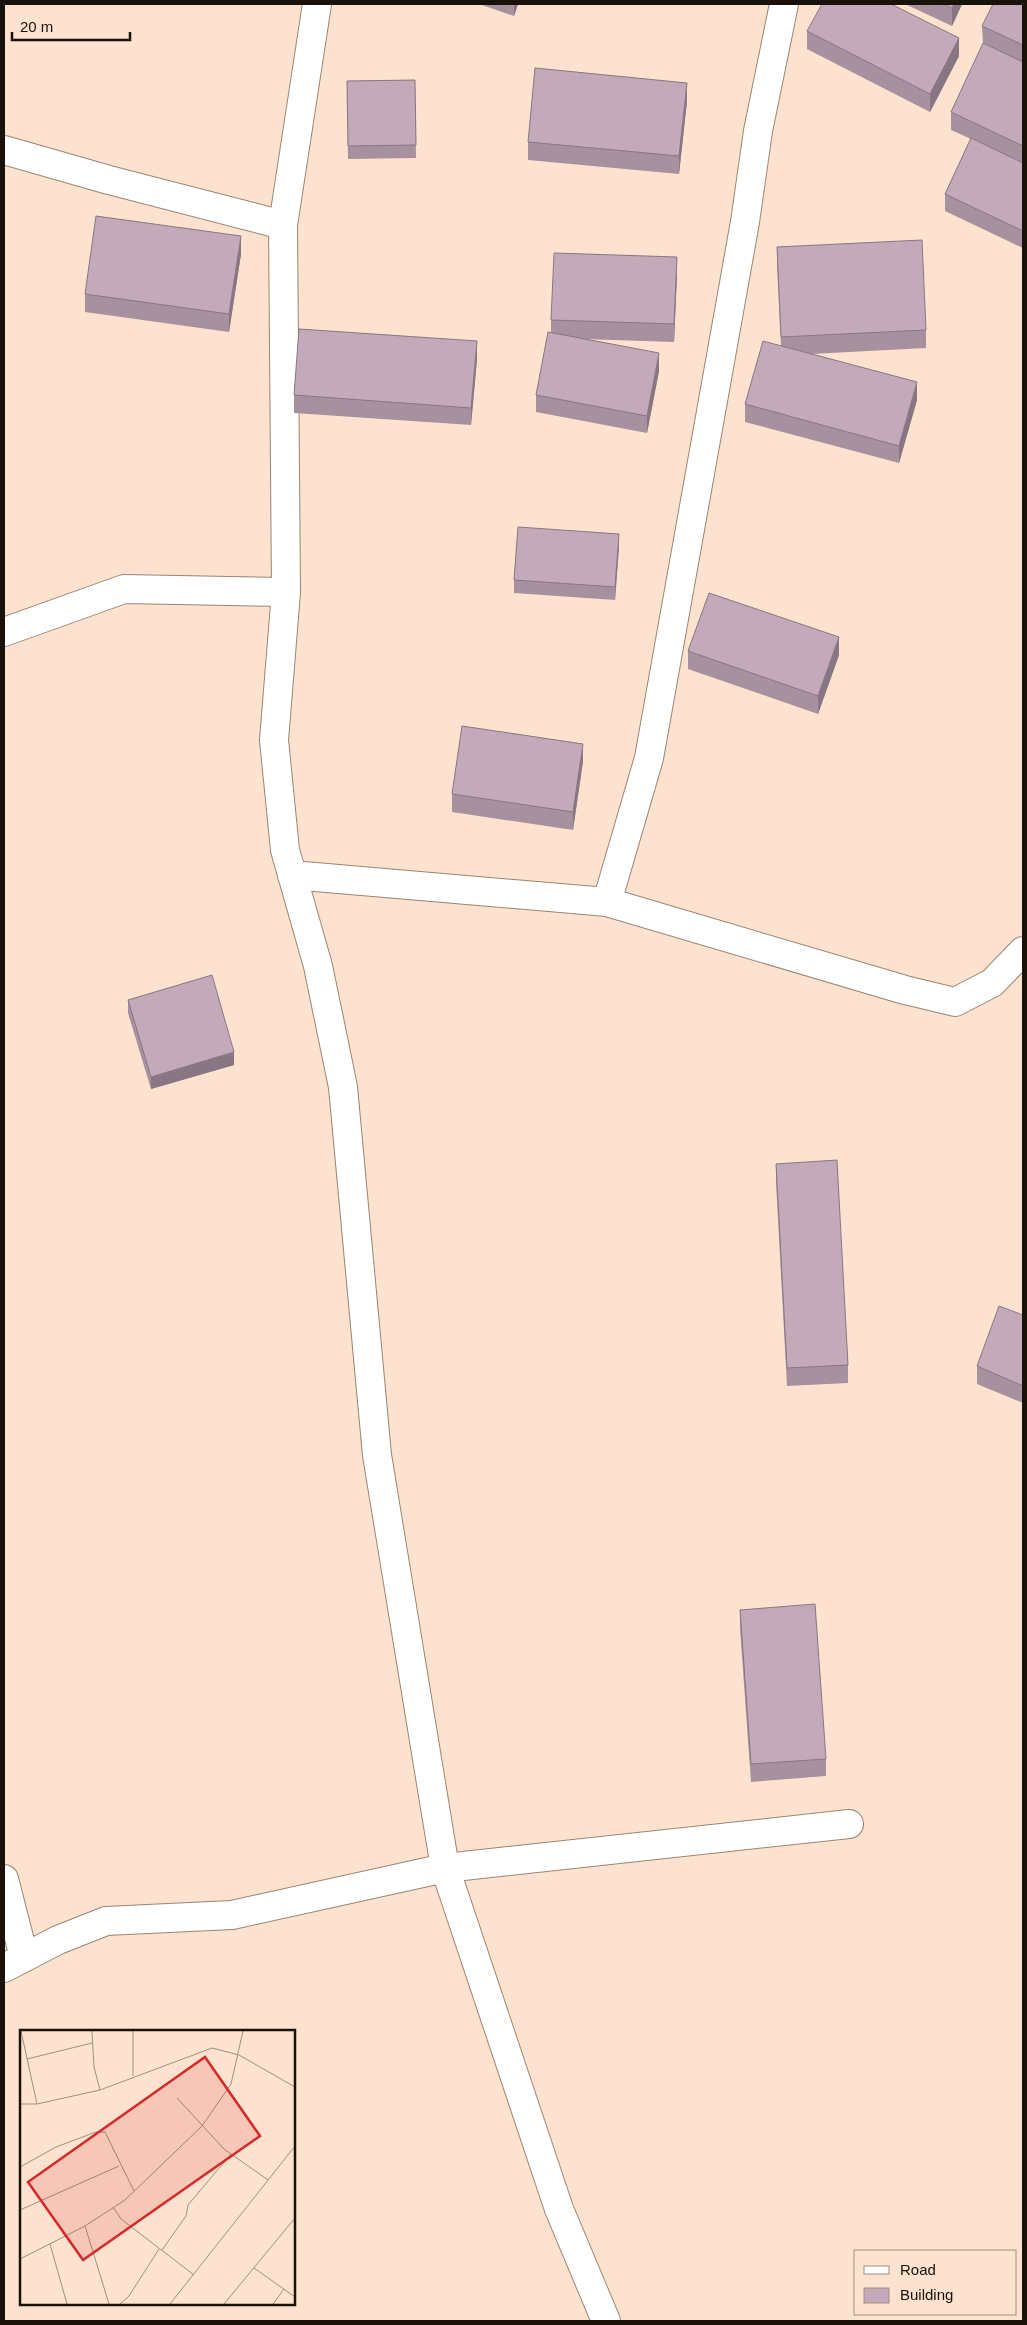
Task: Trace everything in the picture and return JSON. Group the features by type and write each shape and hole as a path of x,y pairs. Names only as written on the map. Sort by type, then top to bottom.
{"street":[{"path":"317,4 283,225 286,592 274,740 285,850 318,966 343,1088 376,1455 445,1868 559,2209 606,2321"},
{"path":"607,902 649,758 745,222 758,131 784,4"},
{"path":"4,150 109,180 283,225"},
{"path":"4,632 124,589 286,592"},
{"path":"292,875 607,902 905,990 955,1002 992,983 1023,951"},
{"path":"4,1879 14,1962 106,1921 232,1914 445,1868 849,1824"}],"building":[{"path":"822,4 891,4 959,38 930,94 807,31"},
{"path":"943,4 954,4 952,8"},
{"path":"993,4 1023,4 1023,45 982,26"},
{"path":"983,43 1023,62 1023,146 951,112"},
{"path":"535,68 687,83 679,156 528,142"},
{"path":"415,80 416,145 348,146 347,81"},
{"path":"971,138 1023,163 1023,231 945,194"},
{"path":"96,216 241,236 229,314 85,294"},
{"path":"922,240 926,330 781,337 777,247"},
{"path":"554,253 677,257 674,324 551,320"},
{"path":"299,329 477,341 471,408 294,395"},
{"path":"548,332 659,353 647,416 536,395"},
{"path":"763,341 917,382 899,446 745,404"},
{"path":"518,527 619,534 615,587 514,580"},
{"path":"709,593 839,637 818,696 688,651"},
{"path":"462,726 583,744 573,812 452,794"},
{"path":"212,975 234,1052 151,1077 128,1000"},
{"path":"837,1160 848,1365 787,1368 776,1164"},
{"path":"999,1306 1023,1315 1023,1386 977,1366"},
{"path":"815,1604 826,1759 751,1764 740,1610"}]}
